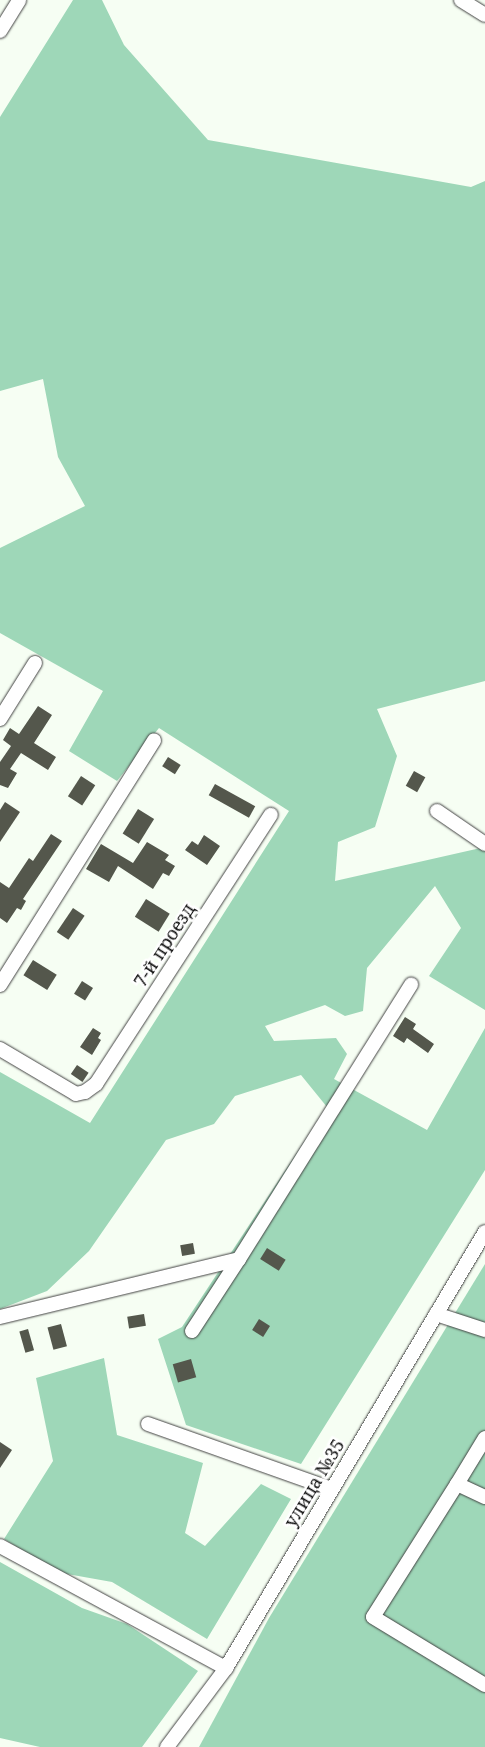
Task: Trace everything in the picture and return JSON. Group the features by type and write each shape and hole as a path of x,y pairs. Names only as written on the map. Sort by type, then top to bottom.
{"street":[{"path":"0,31 19,0"},
{"path":"461,0 485,15"},
{"path":"0,719 34,663"},
{"path":"0,985 154,740"},
{"path":"437,811 485,844"},
{"name":"7-й проезд","path":"0,1050 76,1094 85,1092 96,1084 271,815"},
{"path":"192,1331 411,985"},
{"name":"улица №35","path":"166,1747 226,1668 485,1232"},
{"path":"0,1317 239,1259"},
{"path":"436,1314 485,1330"},
{"path":"148,1424 332,1489"},
{"path":"485,1438 373,1617 485,1685"},
{"path":"457,1484 485,1497"},
{"path":"0,1546 226,1668"}],"green space":[{"path":"73,0 102,0 124,45 208,140 471,187 485,181 485,681 377,709 397,756 375,827 338,842 335,881 485,847 485,1010 429,976 461,928 435,886 367,968 363,1011 345,1016 325,1005 265,1026 274,1041 336,1038 347,1054 334,1079 427,1130 485,1028 485,1170 301,1464 186,1425 158,1339 182,1327 327,1107 301,1075 235,1096 214,1124 166,1140 89,1251 47,1291 0,1309 0,1072 90,1123 289,811 159,728 117,781 69,751 103,691 0,633 0,548 85,506 58,457 43,379 0,391 0,117"},
{"path":"485,1264 485,1747 199,1747 269,1618"},
{"path":"104,1358 117,1435 203,1463 185,1533 205,1546 261,1484 291,1499 207,1639 112,1582 56,1572 4,1539 53,1461 36,1378"},
{"path":"0,1562 82,1608 127,1624 198,1671 142,1747 40,1747 0,1738"}],"building":[{"path":"38,706 52,715 34,743 56,757 48,770 21,753 10,769 17,773 8,788 0,785 0,762 11,746 3,740 10,728 19,734"},
{"path":"168,757 181,765 175,774 162,766"},
{"path":"414,771 425,777 417,792 406,786"},
{"path":"81,776 95,785 82,805 68,796"},
{"path":"215,784 255,806 249,818 209,795"},
{"path":"5,802 20,812 0,842 0,810"},
{"path":"138,809 154,819 139,844 123,834"},
{"path":"51,834 62,841 23,899 26,901 21,910 17,908 7,923 0,918 0,882 9,888 29,858 33,861"},
{"path":"204,835 220,846 207,865 185,850 192,841 198,845"},
{"path":"147,842 169,855 165,860 175,866 169,876 163,873 153,889 118,866 109,882 86,869 101,844 133,863"},
{"path":"146,899 170,914 159,932 135,917"},
{"path":"73,908 85,916 68,940 57,932"},
{"path":"33,960 57,975 47,990 23,975"},
{"path":"82,981 93,988 85,1001 74,994"},
{"path":"405,1017 416,1024 413,1029 434,1044 428,1053 407,1038 404,1043 393,1036"},
{"path":"93,1028 101,1033 98,1038 101,1040 92,1055 80,1047"},
{"path":"77,1065 89,1073 82,1082 71,1074"},
{"path":"193,1243 195,1254 182,1256 180,1245"},
{"path":"267,1248 286,1260 279,1271 260,1259"},
{"path":"144,1314 146,1326 129,1329 127,1317"},
{"path":"259,1319 270,1326 263,1337 252,1330"},
{"path":"61,1324 67,1346 53,1350 47,1328"},
{"path":"28,1329 34,1350 25,1353 19,1331"},
{"path":"191,1359 196,1377 178,1383 173,1364"},
{"path":"0,1442 12,1450 0,1468"}]}
